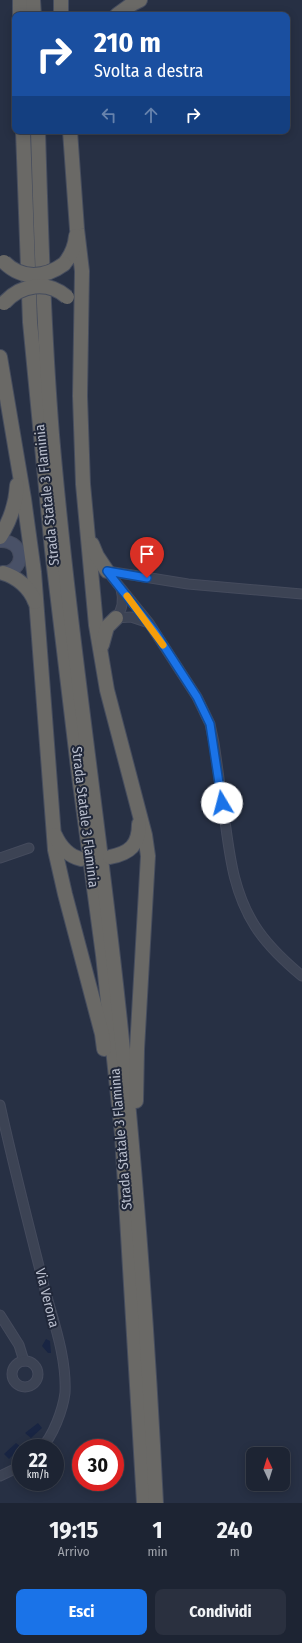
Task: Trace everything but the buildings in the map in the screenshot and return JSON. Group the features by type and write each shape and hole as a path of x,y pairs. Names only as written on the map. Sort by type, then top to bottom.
{"highway":[{"path":"20,0 20,12"},
{"path":"33,0 34,12"},
{"path":"61,0 61,12"},
{"path":"121,12 140,0"},
{"name":"Strada Statale 3 Flaminia","path":"23,134 30,322 52,550 78,768 103,955 122,1134 134,1219 144,1503"},
{"name":"Strada Statale 3 Flaminia","path":"38,134 45,320 53,441 64,555 113,954 156,1503"},
{"path":"70,134 77,229 82,270 83,302 81,316 80,396 83,484 96,625 107,690 146,841 148,876 136,1066 139,1173 134,1219"},
{"path":"2,259 19,273 36,276 51,272 64,264 68,259 75,245 77,229"},
{"path":"2,306 18,292 39,286 52,288 67,297 81,316"},
{"path":"0,357 26,513 37,607 55,850 65,894 102,1034 118,1172 134,1219"},
{"path":"0,537 12,515 15,504 18,465"},
{"path":"86,529 97,556 107,571"},
{"path":"1,573 15,578 25,586 37,607"},
{"path":"102,662 102,643 105,631 109,624 116,618"},
{"path":"110,857 126,852 136,842 139,834 139,812"},
{"path":"55,834 58,842 66,852 81,859"}],"main road":[{"path":"0,542 13,544 18,549 20,556 19,563 15,568 11,571 1,573"}],"street":[{"path":"107,571 149,623 197,697 210,724 214,743 231,868 242,902 262,936 282,958 302,976"},
{"path":"107,571 188,584 302,594"},
{"path":"116,618 121,612 123,604 121,589"},
{"path":"116,618 126,616 135,617 149,623"},
{"path":"0,858 29,848"},
{"name":"Via Verona","path":"0,1105 4,1147 62,1358 65,1393 57,1422 47,1439"},
{"path":"0,1315 19,1345 24,1361"},
{"path":"0,1476 12,1470"}],"water":[{"path":"46,1339 50,1341 51,1353 48,1353 42,1346"},
{"path":"38,1423 42,1428 31,1438 25,1433"},
{"path":"12,1447 12,1456 9,1459 4,1454"}],"slow traffic":[{"path":"127,596 149,623 163,645"}],"route":[{"path":"147,578 107,571 149,623 197,697 210,724 222,803"}]}
